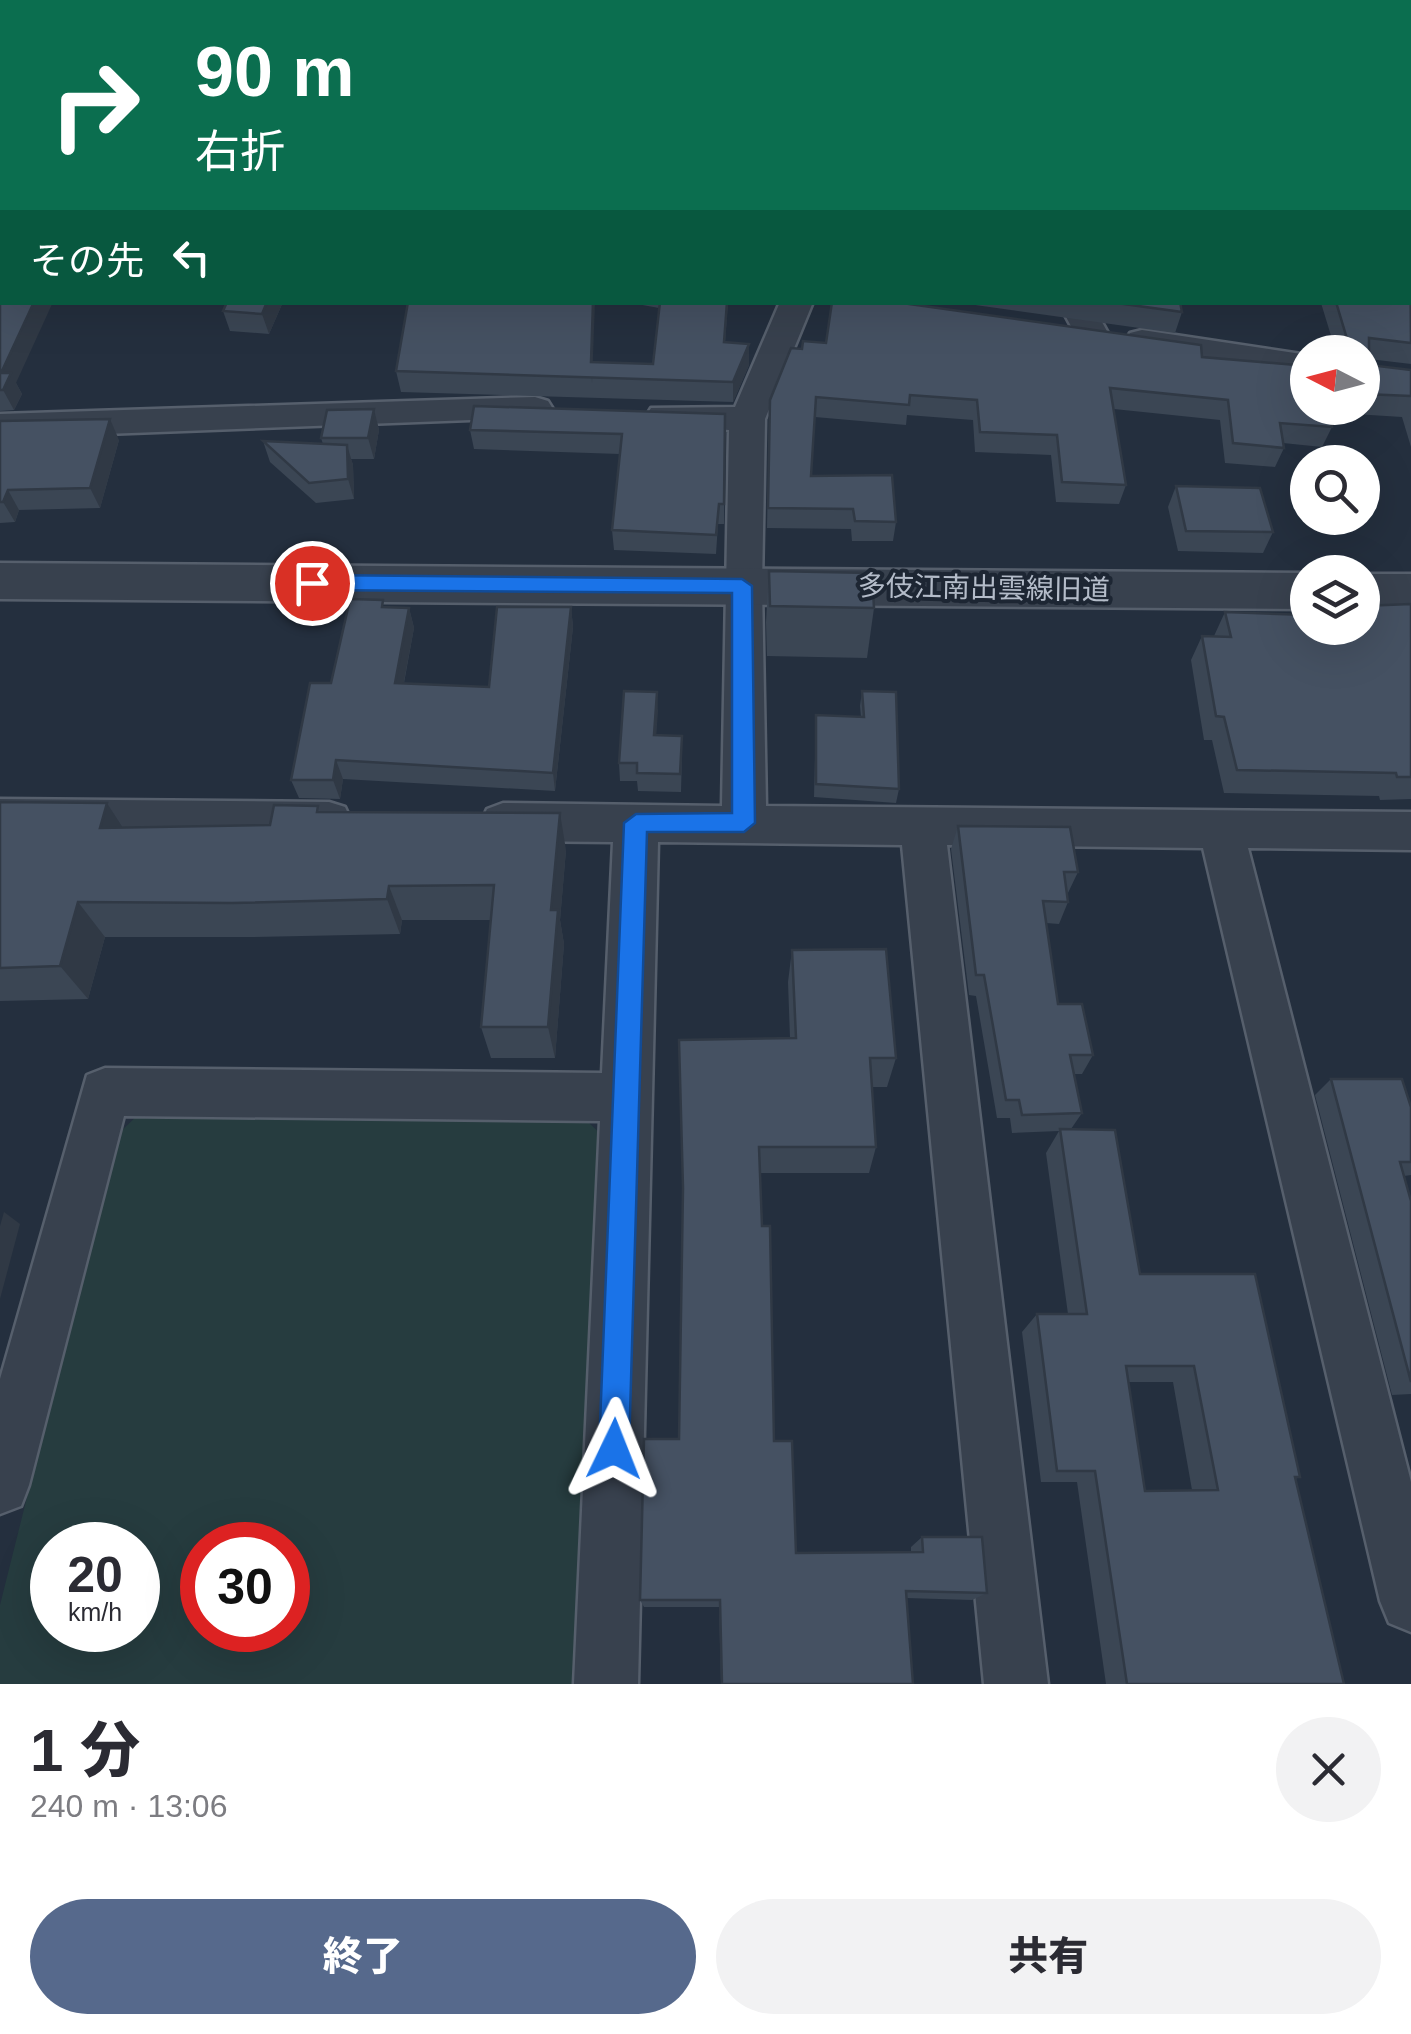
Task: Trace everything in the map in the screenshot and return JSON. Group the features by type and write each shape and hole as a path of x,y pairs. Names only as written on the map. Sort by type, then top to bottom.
{"street":[{"path":"744,823 742,586 747,420 796,305"},
{"path":"1063,316 1091,334 1290,363"},
{"path":"0,426 568,411"},
{"path":"628,414 747,420"},
{"name":"多伎江南出雲線旧道","path":"0,580 1290,591"},
{"path":"1380,592 1411,592"},
{"path":"0,817 378,820"},
{"path":"457,821 923,829 1411,831"},
{"path":"606,1684 636,823"},
{"path":"923,829 1016,1684"},
{"path":"1221,830 1411,1601"},
{"path":"0,1484 105,1092 626,1097"}],"green space":[{"path":"139,1114 588,1122 605,1138 579,1684 0,1684 0,1605 118,1134"}],"building":[{"path":"0,305 33,305 1,373 11,373 0,390"},
{"path":"226,305 266,305 262,314 223,311"},
{"path":"407,305 593,305 591,362 653,364 660,305 727,305 724,342 749,344 733,382 396,371"},
{"path":"832,305 916,305 1201,345 1202,357 1290,364 1290,424 1280,423 1284,448 1233,443 1228,400 1110,388 1126,485 1062,482 1057,435 980,432 977,400 910,395 909,405 816,397 811,476 892,475 896,522 855,521 853,509 768,508 770,400 791,348 802,349 803,341 826,343"},
{"path":"1131,305 1181,305 1182,312"},
{"path":"1337,305 1411,305 1411,343 1380,339 1380,335 1346,335"},
{"path":"1380,366 1411,370 1411,396 1380,395"},
{"path":"474,406 725,414 724,504 719,504 716,535 612,530 622,434 470,430"},
{"path":"374,409 368,438 321,438 327,410"},
{"path":"110,419 90,488 8,490 0,502 0,421"},
{"path":"263,441 347,445 348,479 309,483"},
{"path":"1176,486 1260,488 1273,532 1186,531"},
{"path":"769,571 872,573 874,608 770,606"},
{"path":"350,599 383,600 382,607 409,608 395,683 489,687 497,607 571,607 553,773 336,760 333,780 291,780 310,683 331,683"},
{"path":"1411,604 1411,777 1397,777 1396,773 1237,770 1224,717 1216,716 1202,636 1231,637 1225,612 1290,614 1290,645 1380,645 1380,605"},
{"path":"624,691 657,692 654,735 682,736 680,774 637,773 637,763 619,763"},
{"path":"862,691 896,692 899,789 816,784 816,715 864,717"},
{"path":"0,802 107,803 100,828 270,825 274,805 318,806 317,812 560,813 551,910 558,910 548,1027 481,1027 494,885 389,886 387,899 78,902 60,966 0,968"},
{"path":"958,826 1070,827 1078,872 1064,872 1068,902 1043,901 1058,1004 1082,1004 1093,1055 1070,1055 1082,1113 1022,1115 1019,1100 1006,1100 984,975 976,975"},
{"path":"886,949 896,1058 870,1058 876,1147 759,1147 762,1226 770,1226 774,1441 792,1441 796,1553 923,1552 922,1537 982,1537 987,1593 906,1591 913,1684 722,1684 720,1600 640,1600 644,1439 679,1439 683,1188 679,1040 796,1038 792,950"},
{"path":"1331,1079 1402,1079 1411,1107 1411,1162 1400,1162 1411,1201 1411,1382"},
{"path":"1060,1129 1115,1130 1140,1274 1255,1274 1300,1477 1295,1477 1344,1684 1127,1684 1095,1471 1057,1471 1037,1314 1087,1314","holes":["1126,1366 1194,1366 1218,1490 1145,1491"]}],"route":[{"path":"312,583 742,586 744,823 636,823 614,1449"}]}
